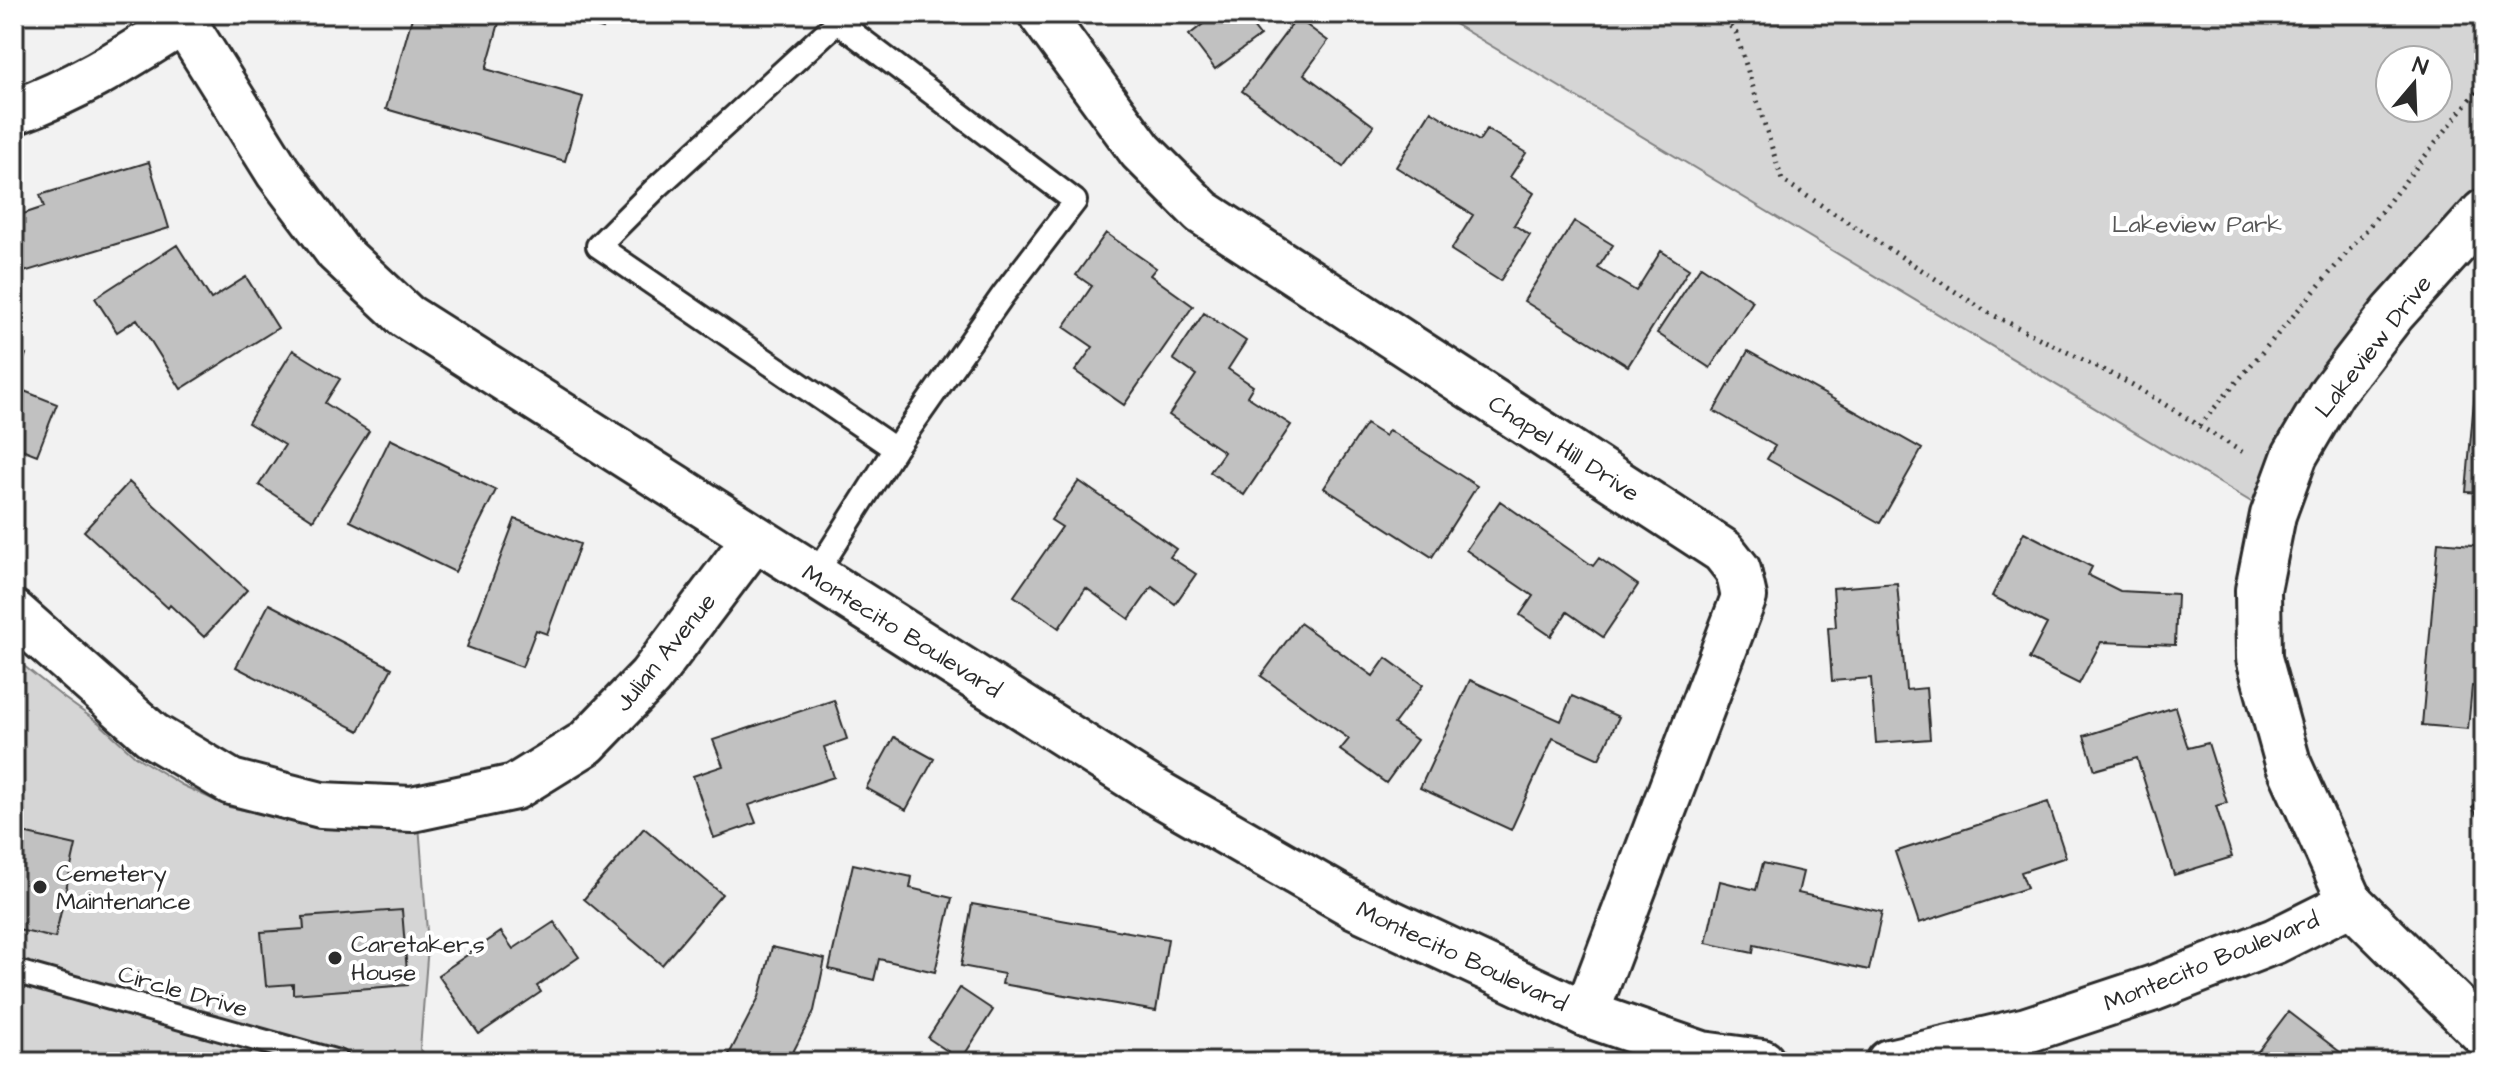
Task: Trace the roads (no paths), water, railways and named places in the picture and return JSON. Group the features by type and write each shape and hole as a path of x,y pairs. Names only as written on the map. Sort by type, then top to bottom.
{"street":[{"name":"Chapel Hill Drive","path":"1041,14 1141,151 1202,212 1723,551 1738,570 1744,597 1586,1014"},
{"name":"Montecito Boulevard","path":"181,18 278,172 338,252 406,316 1151,789 1355,906 1586,1014 1702,1054 1762,1062"},
{"path":"14,112 57,96 111,68 181,18"},
{"name":"Lakeview Drive","path":"2351,903 2288,763 2259,658 2258,590 2273,515 2286,479 2295,455 2332,392 2393,313 2484,212"},
{"name":"Julian Avenue","path":"14,613 152,735 231,782 321,805 412,809 515,787 586,743 650,677 755,538"},
{"name":"Montecito Boulevard","path":"1889,1062 2027,1030 2154,988 2275,941 2351,903"},
{"path":"2351,903 2484,1034"}],"lane":[{"path":"815,575 895,449 1003,295 1075,201 842,18 655,189 598,246 895,449"},
{"name":"Circle Drive","path":"15,973 338,1062"}],"place":[{"name":"Cemetery Maintenance","path":"40,887"},
{"name":"Caretaker.s House","path":"335,958"}],"park label":[{"name":"Lakeview Park","path":"2197,224"}]}
